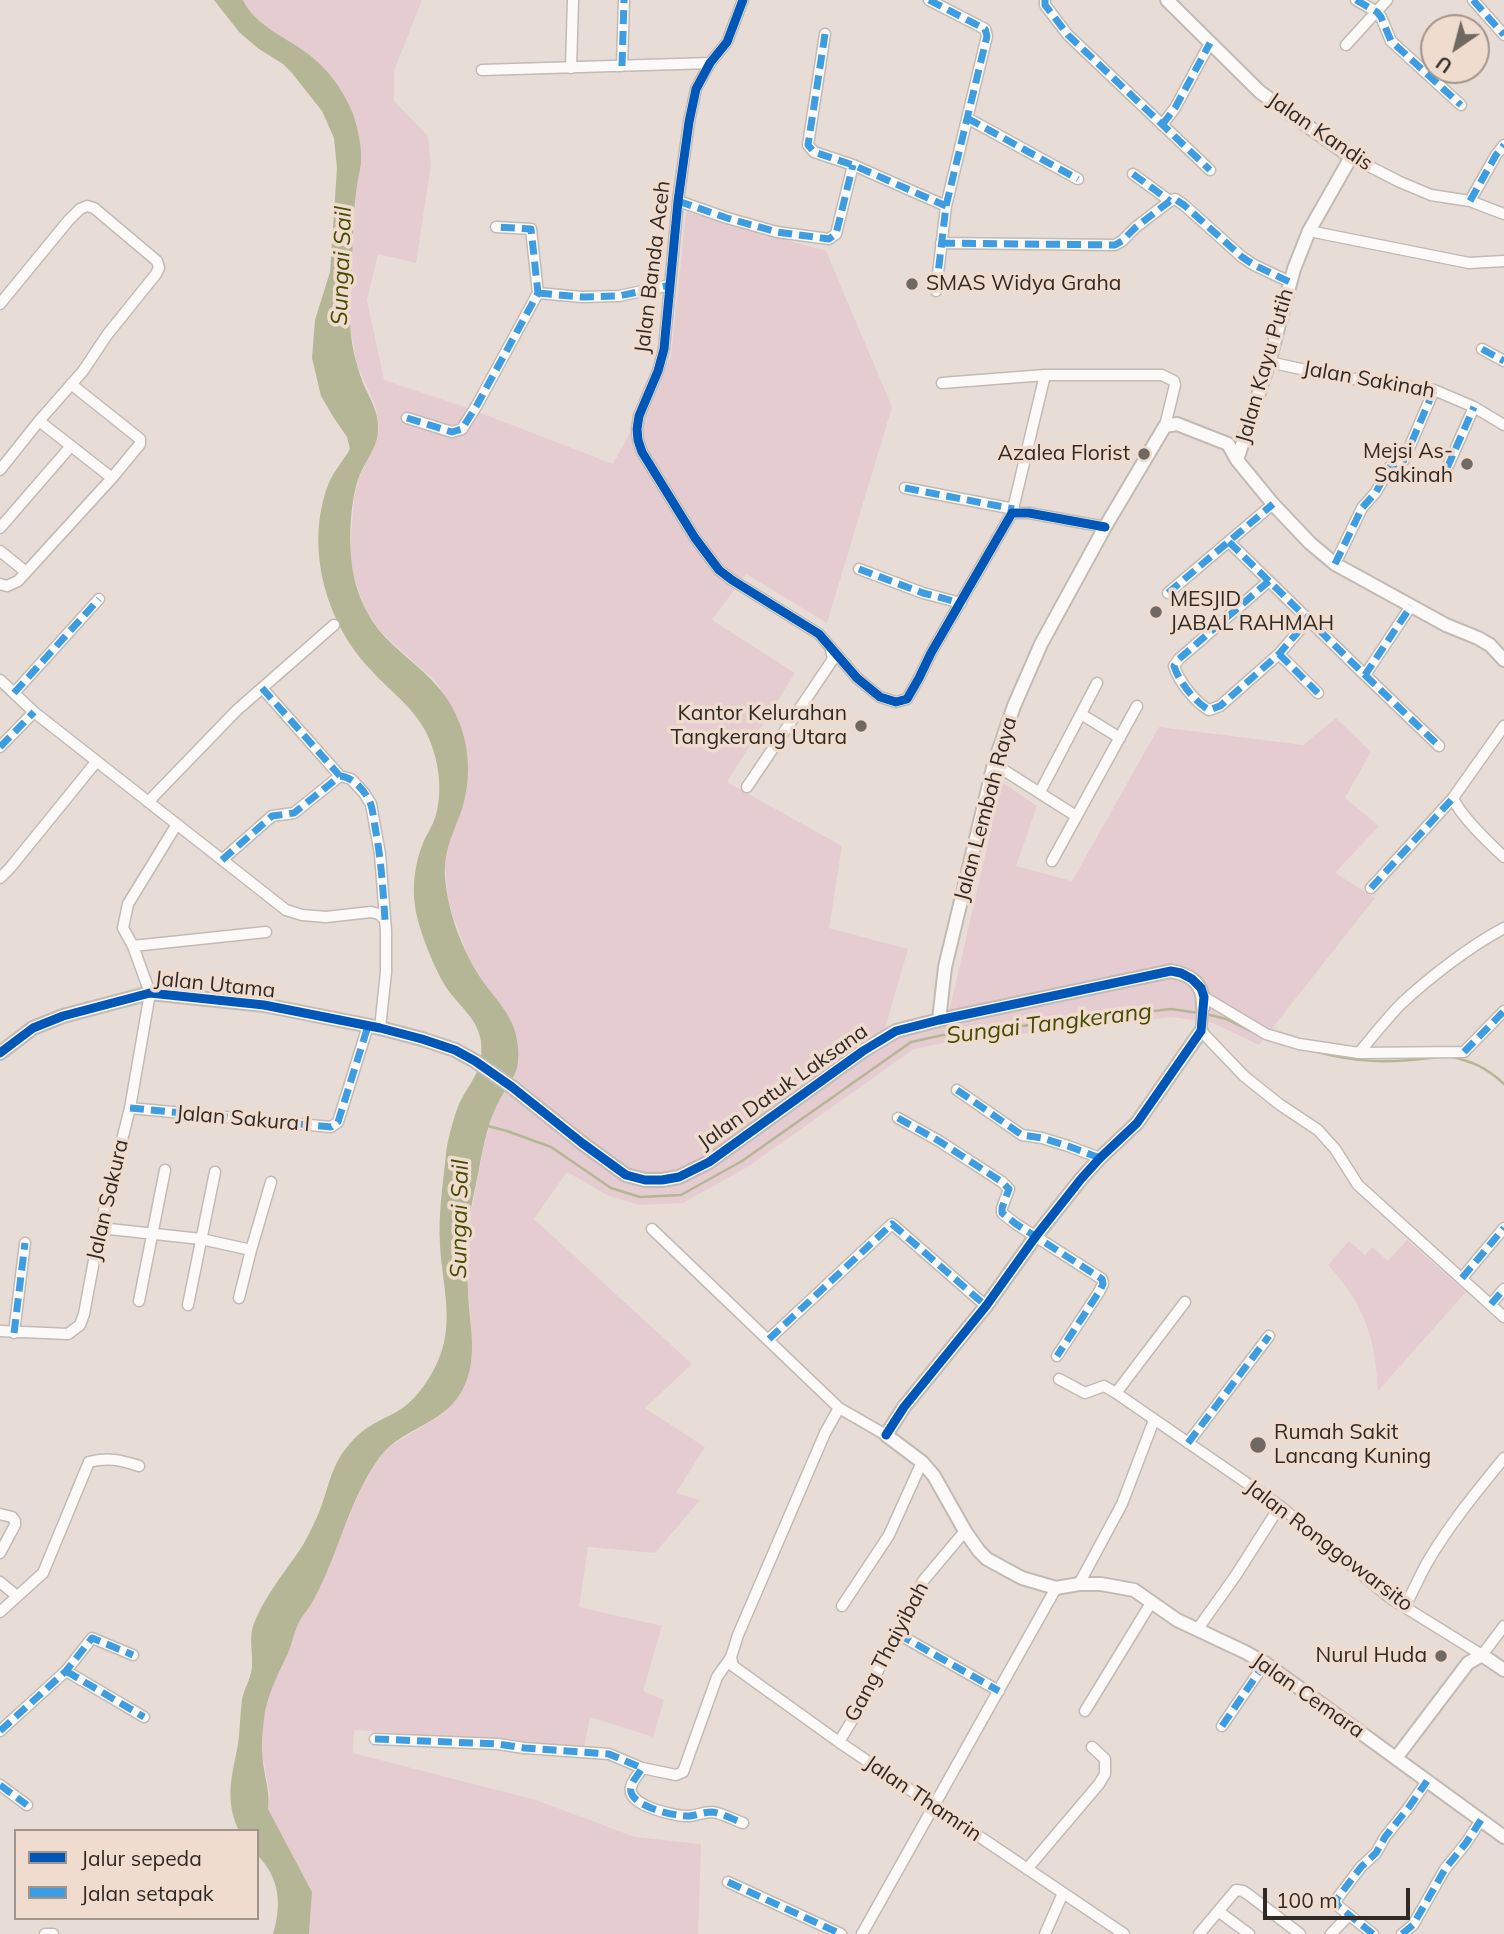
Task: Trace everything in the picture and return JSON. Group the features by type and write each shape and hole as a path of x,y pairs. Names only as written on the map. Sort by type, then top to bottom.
{"street":[{"path":"571,68 573,0"},
{"path":"622,66 624,0"},
{"name":"Jalan Banda Aceh","path":"743,0 727,42 696,89 678,201 664,349 636,429 642,452 695,538 719,570 819,634 857,678 880,697 896,702 907,699 930,653 1013,511 1045,375"},
{"path":"929,0 985,29 987,36 946,206 936,291"},
{"path":"1045,0 1045,5 1068,35 1210,170"},
{"name":"Jalan Kandis","path":"1167,0 1260,92 1351,157 1431,195 1470,201 1504,214"},
{"path":"1356,0 1377,12 1391,41 1461,105"},
{"path":"1346,44 1387,0"},
{"path":"1474,0 1504,35"},
{"path":"825,34 808,145 814,152 853,165 946,206"},
{"path":"1162,125 1175,108 1210,43"},
{"path":"482,71 710,64"},
{"path":"967,118 1079,178"},
{"path":"1470,201 1504,145"},
{"name":"Jalan Kayu Putih","path":"1351,157 1309,231 1290,282 1269,362 1237,460 1273,504 1310,543 1335,564 1490,645 1504,660"},
{"path":"678,201 777,232 829,239 836,234 853,165"},
{"path":"1133,174 1170,201"},
{"path":"941,243 1115,245 1175,199 1242,257 1290,282"},
{"path":"0,304 68,221 87,206 94,208 157,261 159,268 83,371 0,470"},
{"path":"407,418 452,432 462,429 538,293 531,229 496,227"},
{"path":"1309,231 1468,263 1504,261"},
{"path":"538,293 582,297 619,296 670,285"},
{"path":"1482,349 1504,361"},
{"name":"Jalan Sakinah","path":"1269,362 1334,376 1434,390 1474,407 1504,425"},
{"path":"942,383 1045,375 1162,375 1174,381 1175,385 1165,426 1177,424 1228,444 1237,460"},
{"path":"0,584 7,586 26,572 140,444 140,439 71,384"},
{"path":"1335,564 1362,508 1376,492 1390,467 1404,460 1434,390"},
{"path":"1447,468 1474,407"},
{"path":"39,421 112,478"},
{"name":"Jalan Lembah Raya","path":"939,1020 945,967 994,764 1014,706 1041,644 1105,527 1165,426"},
{"path":"0,528 71,446"},
{"path":"905,488 1105,527"},
{"path":"1168,593 1273,504"},
{"path":"1229,542 1439,746"},
{"path":"0,551 26,572"},
{"path":"859,569 923,593 961,603"},
{"path":"1269,581 1174,666 1201,706 1209,710 1220,706 1279,654 1310,619"},
{"path":"14,693 99,599"},
{"path":"1366,675 1411,606"},
{"path":"148,802 237,710 334,625"},
{"path":"747,787 833,659 830,647"},
{"path":"1279,654 1318,693"},
{"path":"0,680 34,712 96,762 286,910 302,915 326,917 371,912 379,914 385,920"},
{"path":"1040,792 1097,683"},
{"path":"262,688 340,776 351,779 371,804 380,854 386,931 386,971 374,1027"},
{"path":"1052,861 1137,706"},
{"path":"0,747 34,712"},
{"path":"1081,714 1120,738"},
{"path":"1371,888 1453,798 1504,726"},
{"path":"0,878 96,762"},
{"path":"994,764 1076,816"},
{"path":"222,860 272,816 293,813 340,776"},
{"path":"1453,798 1486,841 1504,857"},
{"path":"150,993 133,946 123,928 128,904 177,824"},
{"path":"1359,1053 1411,996 1438,973 1504,928"},
{"path":"133,946 266,932"},
{"name":"Jalan Datuk Laksana","path":"475,1061 513,1087 626,1175 645,1180 662,1180 679,1177 709,1162 863,1051 896,1031 1171,971 1192,979 1201,988 1203,1002"},
{"name":"Jalan Utama","path":"0,1053 33,1028 63,1016 150,993 264,1005 374,1027 455,1050 475,1061"},
{"name":"Jalan Sakura","path":"0,1331 68,1334 80,1325 85,1314 100,1228 130,1108 150,993"},
{"path":"886,1435 904,1407 986,1306 1036,1236 1100,1158 1137,1123 1201,1030 1203,1002 1266,1034 1299,1044 1359,1053 1464,1052 1504,1011"},
{"name":"Jalan Sakura I","path":"130,1108 331,1127 338,1122 374,1027"},
{"path":"1201,1030 1244,1076 1318,1130 1335,1149 1358,1185 1504,1317"},
{"path":"957,1090 1022,1135 1068,1146 1100,1158"},
{"path":"898,1118 959,1153 1007,1187 1002,1213 1102,1279 1103,1284 1057,1356"},
{"path":"139,1301 165,1170"},
{"path":"188,1305 215,1172"},
{"path":"239,1298 250,1250 271,1182"},
{"path":"769,1339 892,1224 986,1306"},
{"path":"100,1228 201,1240 250,1250"},
{"path":"1462,1278 1504,1228"},
{"name":"Jalan Cemara","path":"652,1229 839,1408 886,1435 922,1462 934,1476 965,1531 987,1559 1022,1578 1056,1588 1079,1584 1119,1586 1134,1590 1177,1620 1265,1663 1504,1837"},
{"path":"14,1333 25,1243"},
{"path":"1490,1304 1504,1289"},
{"path":"1059,1379 1085,1393 1104,1386 1116,1393 1185,1302"},
{"path":"1188,1443 1269,1336"},
{"name":"Jalan Ronggowarsito","path":"1116,1393 1280,1506 1390,1598 1504,1671"},
{"path":"375,1739 498,1744 609,1754 642,1768 676,1775 683,1772 717,1678 731,1657 825,1433 839,1408"},
{"path":"1079,1584 1122,1504 1154,1420"},
{"path":"1405,1606 1427,1563 1474,1495 1504,1458"},
{"path":"0,1612 43,1573 89,1462 120,1460 139,1466"},
{"path":"842,1606 888,1535 922,1462"},
{"path":"1197,1630 1280,1506"},
{"path":"0,1514 16,1521 0,1553"},
{"name":"Gang Thaiyibah","path":"839,1742 862,1704 923,1581 965,1531"},
{"path":"0,1581 17,1596"},
{"path":"862,1934 1056,1588"},
{"path":"1085,1711 1151,1603"},
{"path":"1396,1759 1468,1663 1482,1655 1504,1626"},
{"path":"898,1634 999,1691"},
{"path":"0,1731 66,1671 92,1638 133,1655"},
{"name":"Jalan Thamrin","path":"731,1657 733,1666 839,1742 1124,1934"},
{"path":"1222,1726 1265,1663"},
{"path":"66,1671 144,1717"},
{"path":"1027,1869 1105,1774 1105,1759 1093,1747"},
{"path":"642,1768 630,1788 631,1794 653,1809 679,1816 713,1812 743,1824"},
{"path":"1374,1934 1338,1906 1336,1900 1361,1867 1377,1853 1385,1837 1427,1781"},
{"path":"0,1785 27,1805"},
{"path":"1402,1934 1413,1925 1445,1869 1481,1820"},
{"path":"728,1882 841,1934"},
{"path":"1199,1934 1236,1890 1243,1891 1300,1934"},
{"path":"1045,1934 1063,1893"},
{"path":"1218,1911 1249,1934"},
{"path":"1331,1934 1349,1914"},
{"path":"45,1934 53,1934"}],"shaded area":[{"path":"243,0 422,0 394,71 394,101 428,136 431,165 416,263 378,254 367,300 384,380 468,408 613,464 671,357 686,212 826,251 892,407 827,623 746,574 712,620 795,673 727,782 842,846 829,928 908,949 885,1028 949,1012 1002,782 1037,806 1016,866 1072,881 1159,727 1303,745 1336,718 1371,752 1345,798 1379,826 1335,873 1375,898 1259,1045 1213,1023 1171,1017 944,1043 914,1049 746,1168 683,1203 639,1205 607,1195 567,1172 534,1219 692,1364 645,1408 705,1447 676,1493 700,1500 655,1553 588,1547 579,1607 662,1626 643,1691 664,1700 653,1737 590,1717 584,1748 354,1730 353,1753 536,1800 635,1837 701,1844 698,1934 309,1934 312,1892 268,1809 270,1795 262,1753 263,1724 269,1694 299,1621 313,1601 359,1493 377,1461 387,1448 443,1414 456,1400 468,1375 472,1357 468,1291 469,1222 493,1114 513,1080 519,1061 518,1043 510,1018 470,960 448,896 444,859 465,798 468,774 456,714 437,683 380,631 366,610 353,575 350,550 354,499 359,478 379,431 376,408 357,364 349,323 356,192 361,164 353,114 333,79 304,51 255,18"},
{"path":"1407,1240 1466,1292 1378,1391 1374,1354 1366,1323 1351,1294 1328,1265 1349,1241 1365,1255 1372,1247 1388,1261"}],"water":[{"name":"Sungai Sail","path":"214,0 243,0 262,23 312,57 339,87 355,120 361,167 356,193 349,316 356,361 376,411 378,430 376,442 359,477 354,495 350,547 352,567 361,600 372,620 386,638 440,689 456,714 462,730 468,759 468,779 465,799 446,859 447,891 462,944 482,980 512,1023 518,1052 517,1069 489,1126 470,1215 467,1275 472,1343 469,1373 462,1391 452,1404 440,1415 388,1448 367,1477 322,1582 298,1624 265,1710 262,1750 268,1809 312,1892 309,1934 273,1934 278,1912 277,1892 275,1882 259,1857 259,1829 238,1829 234,1819 231,1788 242,1700 252,1668 252,1631 267,1597 308,1536 341,1455 365,1430 398,1411 418,1394 440,1356 447,1315 440,1234 447,1149 459,1105 479,1067 481,1042 473,1020 448,990 438,972 423,938 415,906 416,866 439,801 439,775 433,749 414,714 354,649 341,628 323,582 319,557 321,508 328,485 350,449 347,437 321,396 312,358 315,320 330,272 337,168 334,138 322,111 292,73 240,33"}],"waterway":[{"name":"Sungai Tangkerang","path":"488,1126 551,1147 611,1188 640,1197 681,1195 742,1161 911,1042 943,1035 1171,1009 1199,1013"},
{"name":"Sungai Tangkerang","path":"1206,1014 1226,1019 1267,1039"},
{"name":"Sungai Tangkerang","path":"1314,1051 1376,1061 1439,1057"},
{"name":"Sungai Tangkerang","path":"1449,1056 1479,1066 1504,1084"}],"marked path":[{"path":"622,66 624,0"},
{"path":"929,0 985,29 987,36 946,206 936,291"},
{"path":"1045,0 1045,5 1068,35 1210,170"},
{"path":"1356,0 1377,12 1391,41 1461,105"},
{"path":"1473,0 1504,35"},
{"path":"825,34 808,145 814,152 853,165 946,206"},
{"path":"1162,125 1175,108 1210,43"},
{"path":"967,118 1078,179"},
{"path":"1470,201 1504,145"},
{"path":"678,201 777,232 829,239 836,234 853,165"},
{"path":"1133,174 1170,201"},
{"path":"941,243 1115,245 1175,199 1242,257 1290,282"},
{"path":"407,418 452,432 462,429 538,293 531,229 496,227"},
{"path":"538,293 582,297 619,296 670,285"},
{"path":"1482,349 1504,361"},
{"path":"1335,564 1362,508 1376,492 1390,467 1404,460 1434,390"},
{"path":"1447,468 1474,407"},
{"path":"905,488 1014,509"},
{"path":"1168,593 1273,504"},
{"path":"1229,542 1365,675 1411,606"},
{"path":"859,569 923,593 961,603"},
{"path":"1269,581 1174,666 1184,685 1198,702 1209,710 1220,706 1279,654 1309,619"},
{"path":"14,693 99,599"},
{"path":"1279,654 1318,693"},
{"path":"1365,675 1439,746"},
{"path":"262,688 340,776"},
{"path":"0,747 34,712"},
{"path":"222,860 272,816 294,813 340,776 345,777 359,786 371,805 385,920"},
{"path":"1371,888 1453,798"},
{"path":"1464,1052 1504,1011"},
{"path":"130,1108 331,1127 338,1122 368,1026"},
{"path":"957,1090 1022,1135 1042,1138 1100,1158"},
{"path":"898,1118 1002,1182 1009,1189 1002,1213 1102,1279 1099,1292 1057,1356"},
{"path":"769,1339 892,1224 986,1306"},
{"path":"1462,1278 1504,1228"},
{"path":"14,1333 25,1243"},
{"path":"1491,1304 1504,1289"},
{"path":"1188,1443 1269,1336"},
{"path":"898,1634 999,1691"},
{"path":"0,1731 66,1671 92,1638 133,1655"},
{"path":"1222,1726 1265,1663"},
{"path":"66,1671 144,1717"},
{"path":"375,1739 498,1744 609,1754 642,1768 631,1787 636,1800 644,1805 684,1816 716,1813 743,1823"},
{"path":"1373,1934 1338,1906 1336,1900 1361,1867 1376,1853 1427,1781"},
{"path":"0,1785 27,1805"},
{"path":"1402,1934 1413,1925 1445,1869 1481,1820"},
{"path":"728,1882 841,1934"}],"cycle path":[{"path":"743,0 727,42 710,63 696,89 678,201 664,349 639,416 637,429 642,452 695,538 719,570 819,634 857,678 880,697 896,702 907,699 1012,513 1029,513 1105,527"},
{"path":"0,1053 33,1028 63,1016 150,993 264,1005 380,1028 455,1050 512,1087 626,1175 645,1180 662,1180 679,1177 709,1162 863,1051 896,1031 1171,971 1192,979 1201,988 1204,997 1201,1031 1137,1123 1081,1179 986,1306 904,1407 886,1435"}],"place":[{"name":"SMAS Widya Graha","path":"912,284"},
{"name":"Azalea Florist","path":"1144,454"},
{"name":"Mejsi As- Sakinah","path":"1467,464"},
{"name":"MESJID JABAL RAHMAH","path":"1156,612"},
{"name":"Kantor Kelurahan Tangkerang Utara","path":"861,726"},
{"name":"Rumah Sakit Lancang Kuning","path":"1258,1445"},
{"name":"Nurul Huda","path":"1441,1656"}]}
